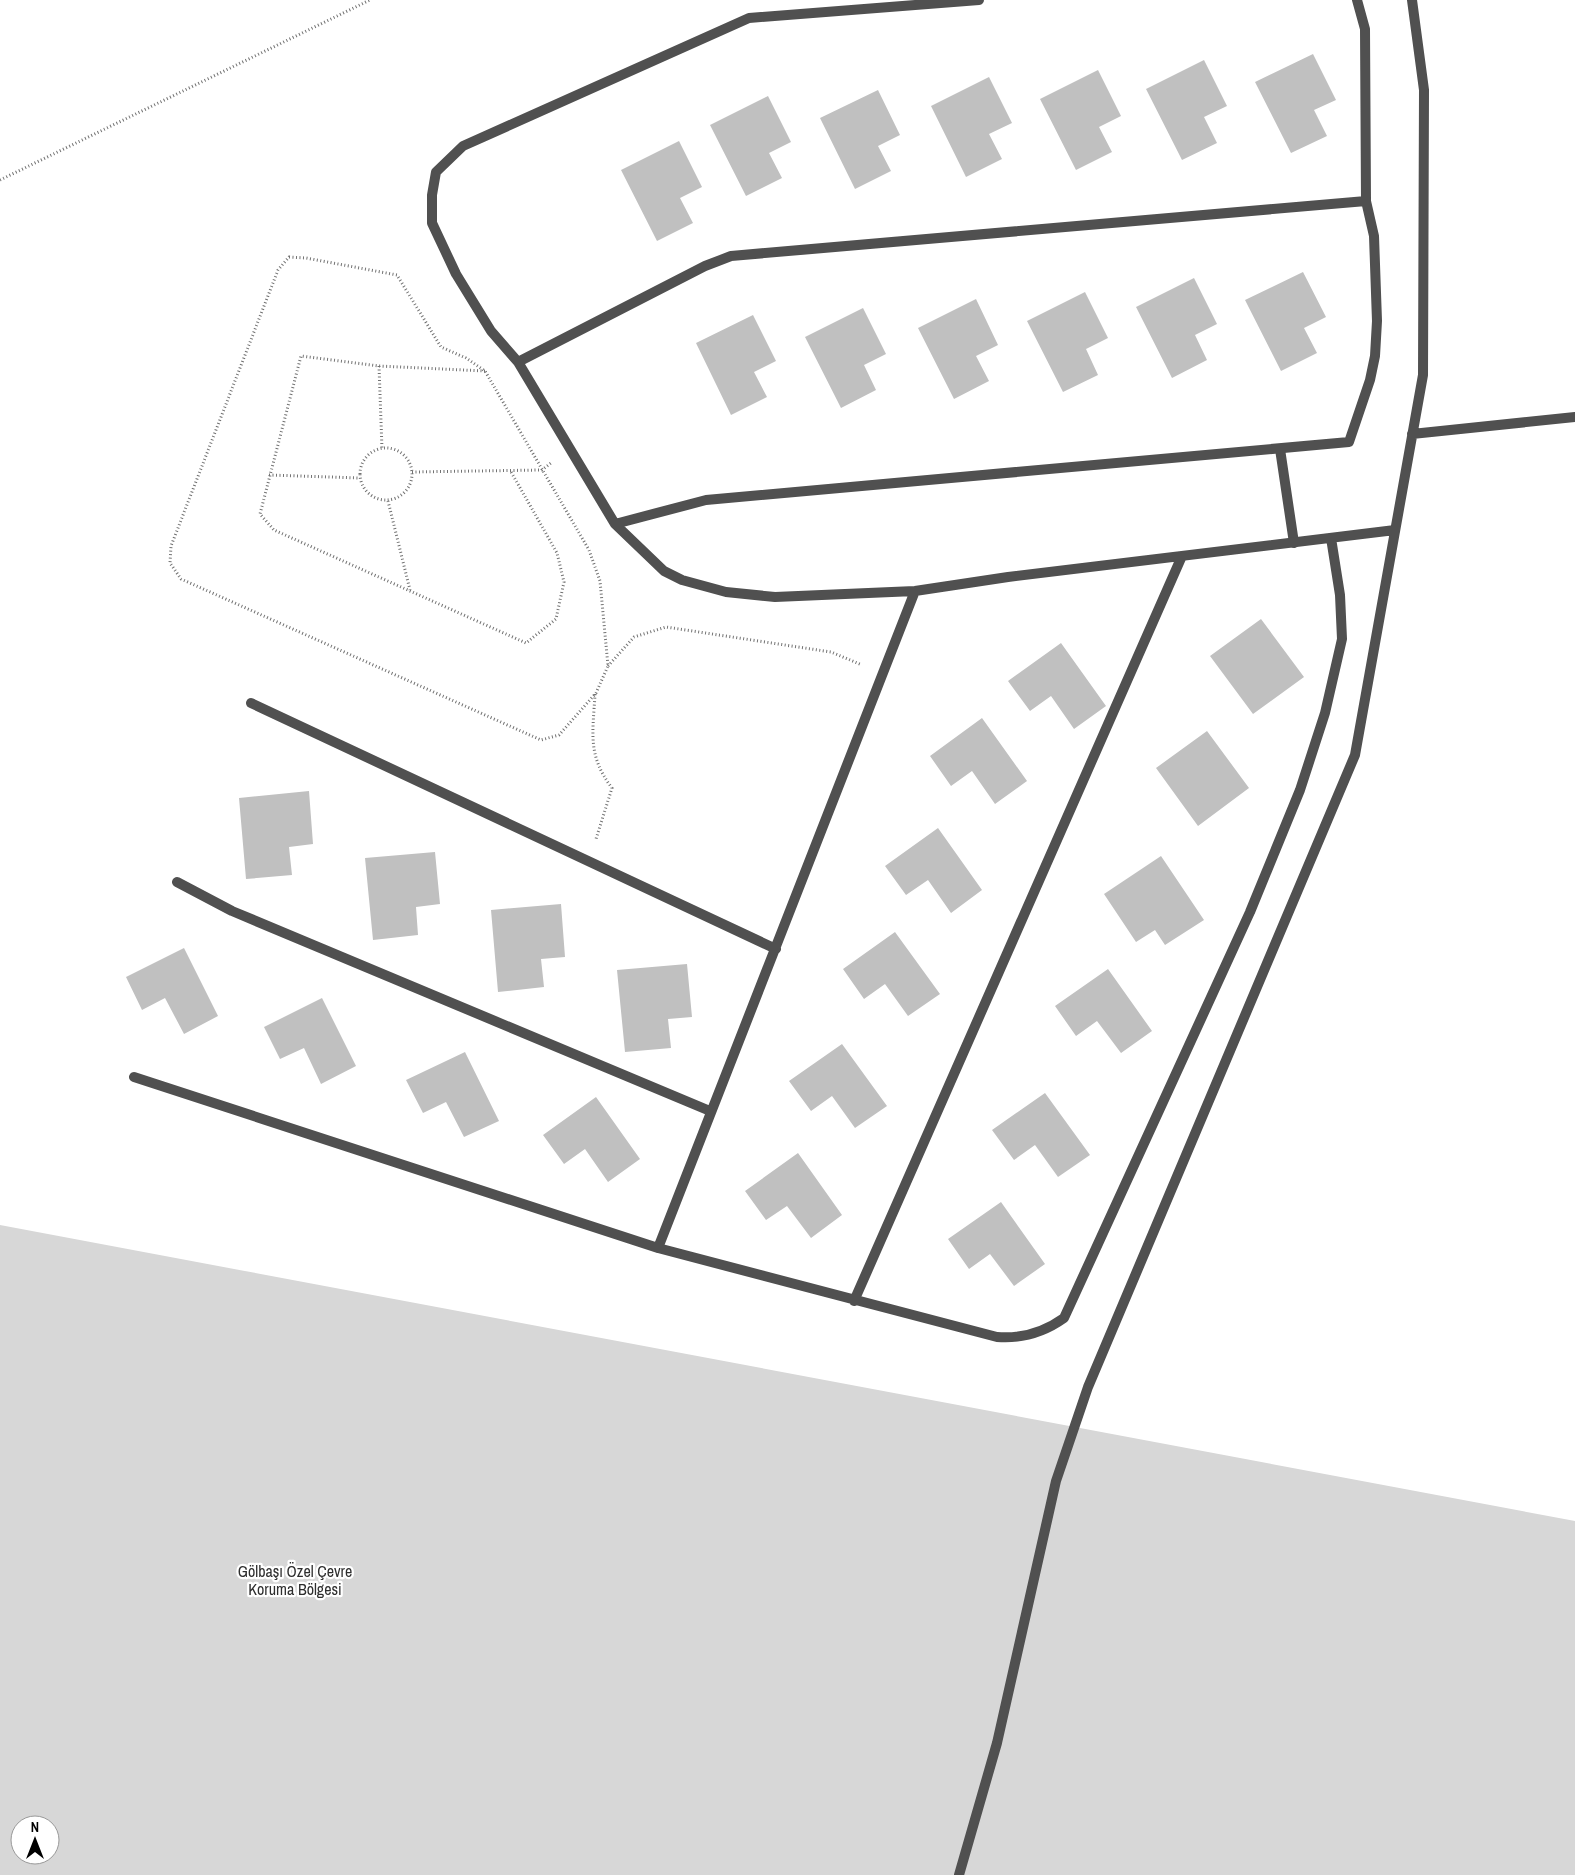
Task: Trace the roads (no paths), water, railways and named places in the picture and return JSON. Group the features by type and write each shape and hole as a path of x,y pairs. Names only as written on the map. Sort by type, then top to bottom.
{"street":[{"path":"979,0 749,18 463,146 436,172 432,195 432,223 456,274 486,323 518,362 614,524 664,571 702,586 726,592 775,597 915,591 1008,577 1395,530"},
{"path":"614,524 706,500 1349,442 1370,380 1375,356 1377,321 1374,236 1366,201 1365,28 1357,0"},
{"path":"960,1875 997,1743 1056,1481 1088,1386 1355,755 1423,375 1424,90 1412,0"},
{"path":"518,362 705,266 731,256 1366,201"},
{"path":"1412,434 1575,416"},
{"path":"1280,448 1294,543"},
{"path":"134,1077 658,1248 854,1301 1004,1338 1035,1334 1053,1326 1064,1318 1250,912 1300,790 1325,713 1342,639 1340,595 1331,538"},
{"path":"854,1301 1182,556"},
{"path":"658,1248 915,591"},
{"path":"251,703 776,949"},
{"path":"177,882 232,911 710,1111"}],"park label":[{"name":"Gölbaşı Özel Çevre Koruma Bölgesi","path":"295,1580"}]}
